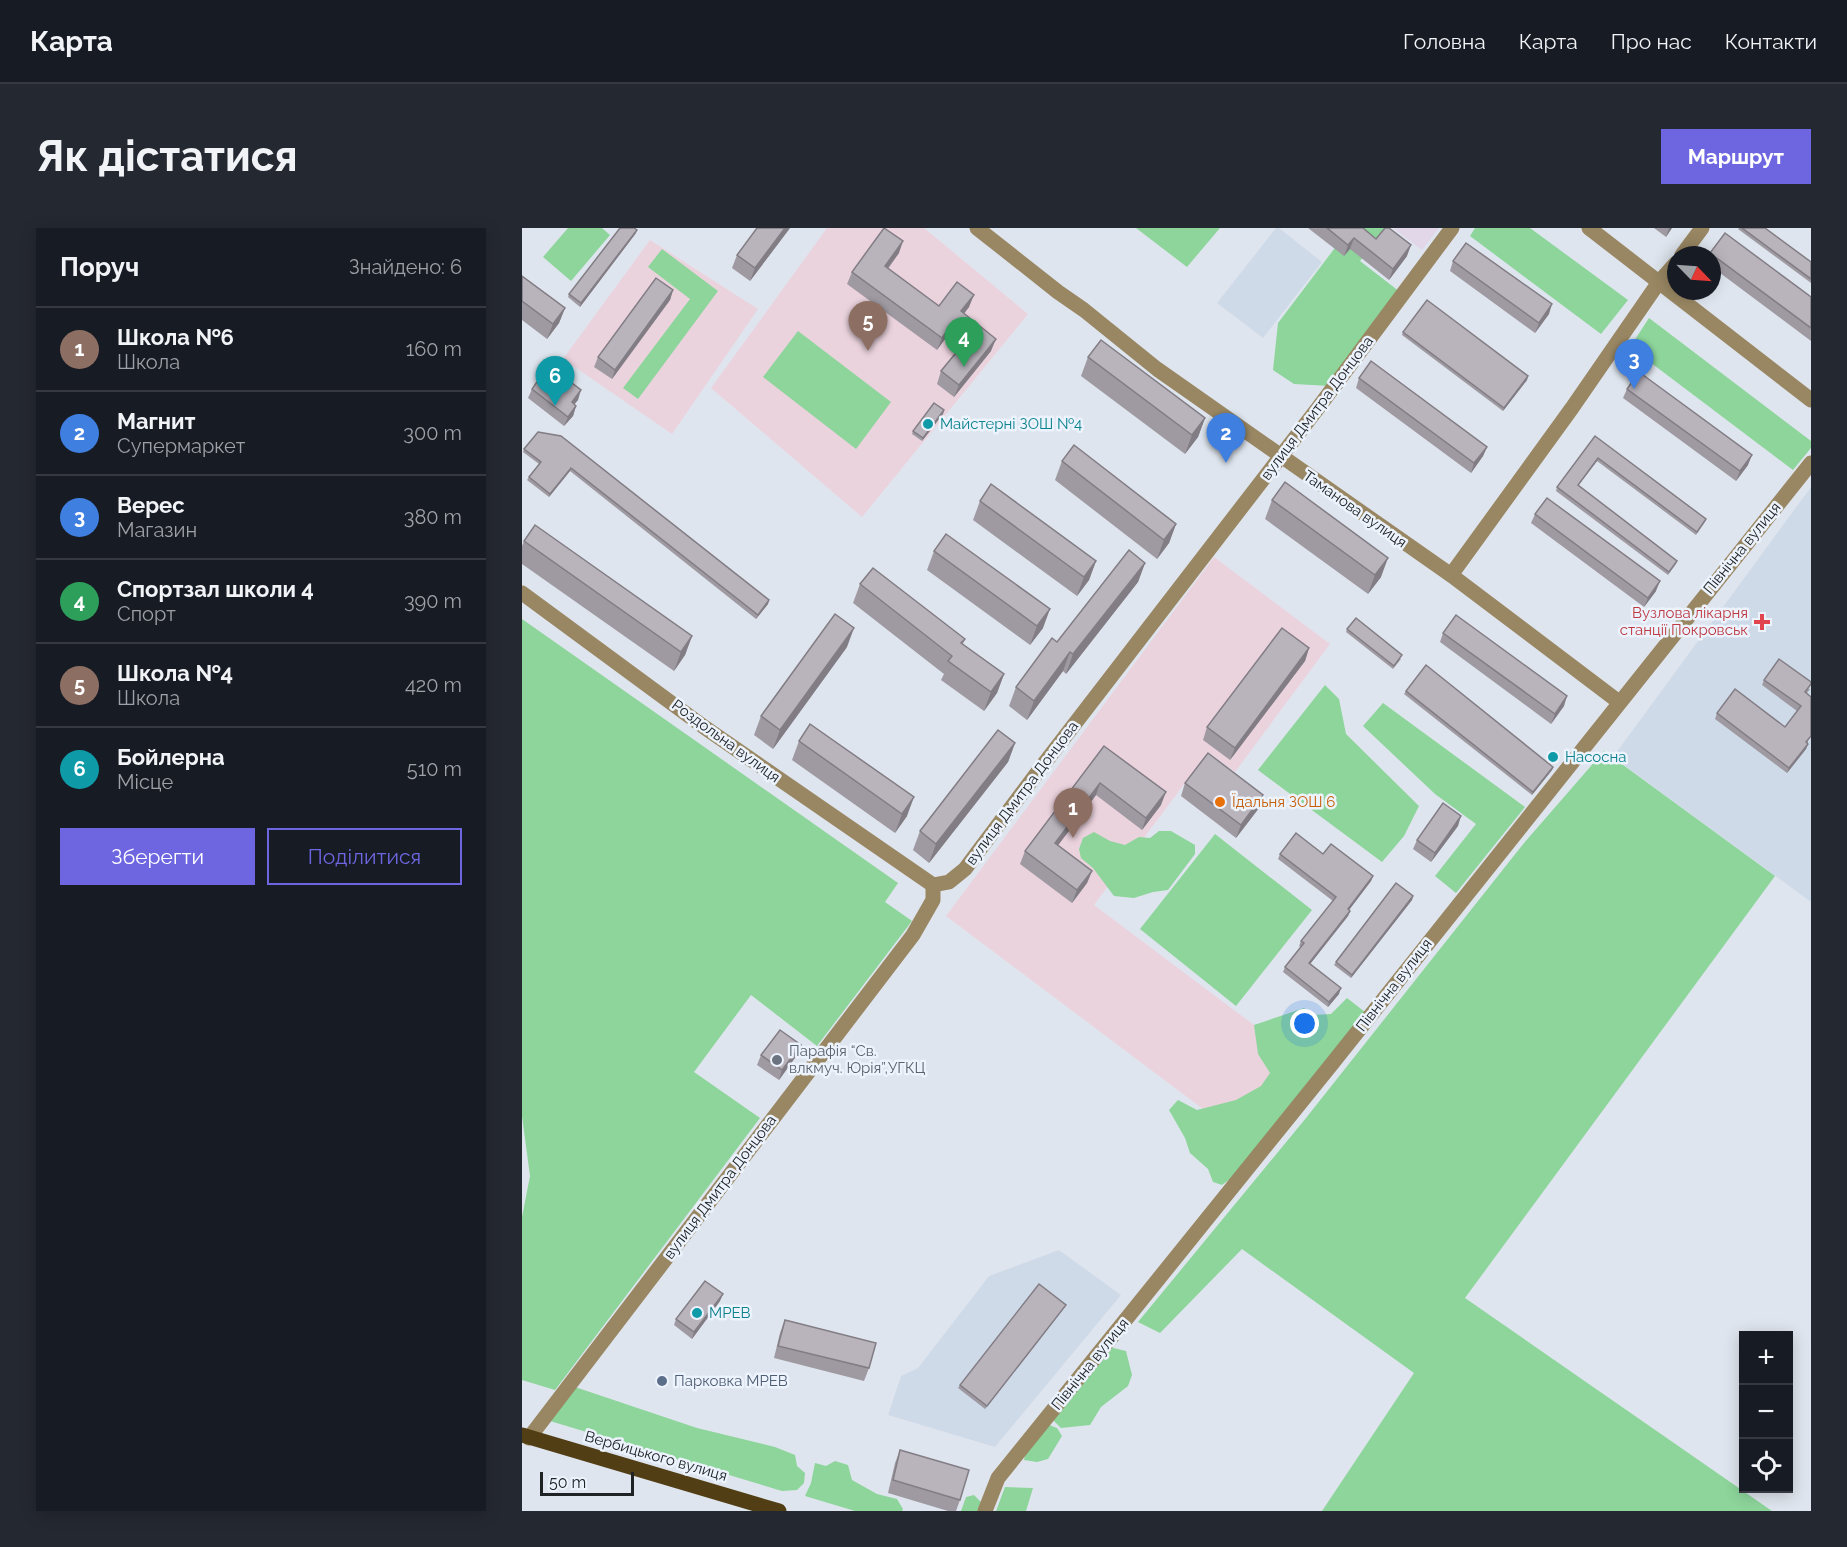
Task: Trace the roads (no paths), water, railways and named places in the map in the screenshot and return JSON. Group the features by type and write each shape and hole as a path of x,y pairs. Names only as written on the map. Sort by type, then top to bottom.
{"main road":[{"name":"Вербицького вулиця","path":"526,1436 779,1511"}],"street":[{"name":"Таманова вулиця","path":"977,228 1058,292 1088,304 1157,369 1451,575 1619,702"},
{"name":"вулиця Дмитра Донцова","path":"526,1436 913,934 933,900 933,885 949,882 965,869 1042,765 1281,457 1452,228"},
{"path":"1589,228 1811,400"},
{"path":"1689,246 1702,228"},
{"path":"1451,575 1667,273"},
{"name":"Північна вулиця","path":"985,1511 998,1478 1811,463"},
{"name":"Роздольна вулиця","path":"522,593 722,739 933,885"}],"place":[{"name":"Школа №4","path":"868,351"},
{"name":"Спортзал школи 4","path":"964,367"},
{"name":"Верес","path":"1634,389"},
{"name":"Бойлерна","path":"555,406"},
{"name":"Майстерні ЗОШ №4","path":"928,424"},
{"name":"Магнит","path":"1226,463"},
{"name":"Вузлова лікарня станції Покровськ","path":"1762,622"},
{"name":"Насосна","path":"1553,757"},
{"name":"Їдальня ЗОШ 6","path":"1220,802"},
{"name":"Школа №6","path":"1073,838"},
{"name":"Парафія “Св. влкмуч. Юрія”,УГКЦ","path":"777,1060"},
{"name":"МРЕВ","path":"697,1313"},
{"name":"Парковка МРЕВ","path":"662,1381"}]}
